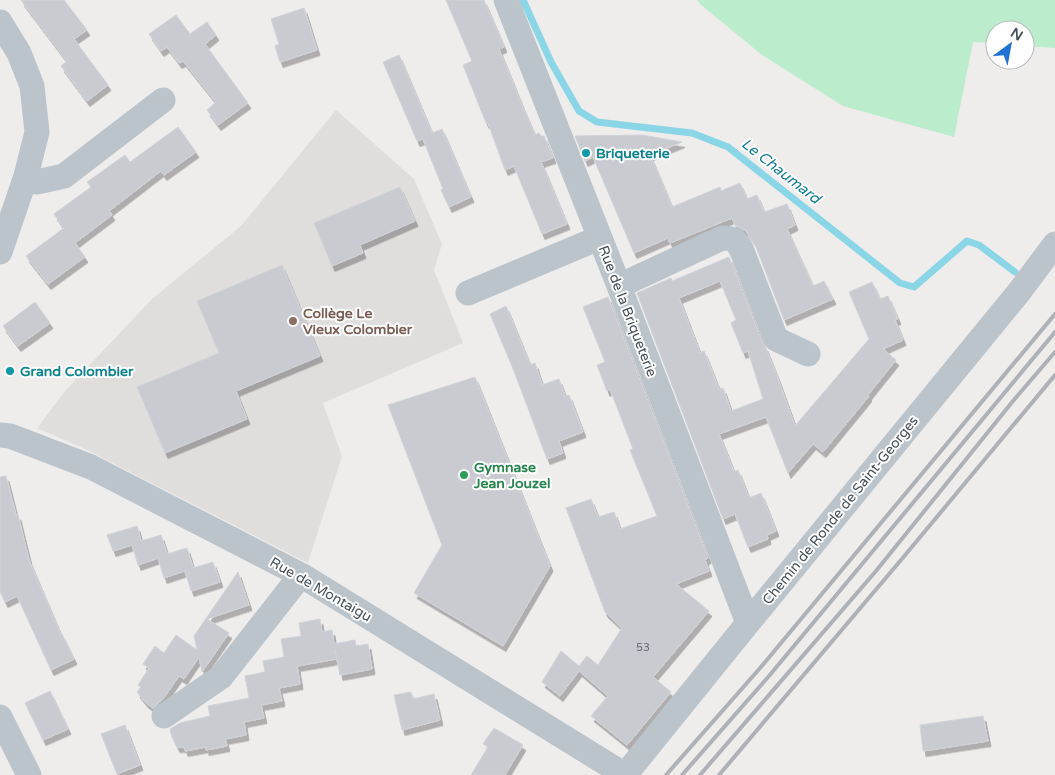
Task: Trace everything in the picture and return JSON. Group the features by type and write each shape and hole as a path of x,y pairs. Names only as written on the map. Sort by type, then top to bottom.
{"street":[{"name":"Rue de la Briqueterie","path":"506,0 619,286 748,623"},
{"path":"0,22 9,59 32,86 37,132 26,176 0,252"},
{"path":"26,176 37,182 64,176 163,100"},
{"path":"468,293 600,238"},
{"path":"619,286 722,238 731,238 736,241 742,251 776,339 808,354"},
{"name":"Chemin de Ronde de Saint-Georges","path":"625,775 1019,292 1055,244"},
{"name":"Rue de Montaigu","path":"0,435 10,436 91,467 300,575 625,775"},
{"path":"164,716 221,677 300,575"},
{"path":"0,717 28,775"}],"shaded area":[{"name":"Collège Le Vieux Colombier","path":"336,110 414,179 442,244 434,270 463,343 323,403 342,456 308,563 85,449 37,428 66,390 152,299 241,226"}],"green space":[{"path":"697,0 1055,0 1055,48 1035,47 1035,20 985,20 985,43 973,42 954,137 843,106 762,55"}],"building":[{"path":"21,0 64,0 87,30 74,39 108,85 87,101 61,66 67,61"},
{"path":"446,0 484,0 504,47 499,49 523,108 535,135 539,133 541,136 544,136 553,158 541,162 567,224 542,234 514,166 505,170 488,123 486,123 463,65 472,61"},
{"path":"304,8 317,50 280,62 275,46 279,44 271,19"},
{"path":"176,15 190,34 207,22 216,35 205,44 248,103 218,125 207,110 216,102 183,61 179,63 167,47 161,51 149,34"},
{"path":"399,55 432,133 442,129 471,197 449,207 423,139 417,141 383,62"},
{"path":"178,127 196,152 164,175 161,171 109,211 112,215 75,243 85,257 48,284 26,256 64,228 54,214 91,187 87,182 125,155 130,162"},
{"path":"642,135 682,142 650,155 672,207 720,187 721,191 740,183 747,199 757,195 764,212 787,204 795,225 787,229 813,286 824,281 833,299 784,320 755,244 746,231 735,225 732,218 670,243 668,238 634,253 593,157 585,161 575,136"},
{"path":"400,187 415,221 360,245 363,253 332,266 314,223"},
{"path":"729,257 795,426 869,339 849,292 872,282 880,299 888,296 898,319 895,320 903,340 883,349 896,360 823,452 813,444 788,473 766,417 719,434 734,472 738,470 749,498 761,493 776,531 767,535 768,539 748,547 735,514 723,519 637,293 671,278 672,281","holes":["720,281 736,320 731,323 743,353 748,351 763,399 731,411 723,388 719,389 704,351 700,353 679,298"]},
{"path":"282,265 320,356 236,391 247,419 165,453 137,387 219,353 197,301"},
{"path":"608,297 708,558 705,560 709,571 676,584 709,611 653,677 671,692 627,745 591,716 608,696 579,671 560,696 542,682 561,651 579,666 587,656 598,665 622,628 605,612 566,508 591,499 598,517 614,512 620,529 657,516 630,450 633,449 610,389 607,391 597,365 605,362 583,307"},
{"path":"35,302 50,323 18,346 3,326"},
{"path":"506,306 530,365 535,363 542,385 559,379 565,396 569,395 583,432 559,441 563,453 547,459 490,314"},
{"name":"Gymnase Jean Jouzel","path":"475,377 550,566 503,646 414,593 442,545 388,405"},
{"path":"6,476 29,560 61,635 74,659 51,670 17,596 5,602 0,592 0,477"},
{"path":"137,526 141,541 161,535 167,554 187,548 193,568 213,562 220,582 191,591 185,571 164,578 158,558 138,565 132,545 113,551 107,535"},
{"path":"238,572 249,605 207,619 229,633 202,672 199,657 184,679 179,676 163,699 153,708 137,692 141,687 138,685 149,668 143,664 155,646 164,653 176,635 197,650 194,636"},
{"path":"320,619 322,632 332,630 334,644 355,640 356,646 368,644 372,669 340,675 337,659 297,666 300,684 279,688 282,701 261,705 264,718 244,722 246,735 225,739 227,746 206,750 206,747 185,751 184,747 177,747 170,729 180,723 210,716 208,706 249,698 245,676 265,672 263,661 284,657 281,639 301,636 299,623"},
{"path":"50,691 68,729 43,740 25,703"},
{"path":"411,692 413,699 434,694 440,720 402,730 394,695"},
{"path":"983,716 988,741 923,751 920,725"},
{"path":"125,725 140,765 117,774 101,734"},
{"path":"494,728 523,745 505,775 471,775 488,747 483,744"}],"waterway":[{"name":"Le Chaumard","path":"523,0 551,62 579,111 597,122 692,133 728,147 900,283 914,287 967,241 979,245 1015,272"}],"railway":[{"path":"666,775 761,667 1055,314"},
{"path":"682,775 769,676 1055,332"},
{"path":"700,775 876,571 1013,401 1055,352"},
{"path":"719,775 1055,375"}],"place":[{"name":"Briqueterie","path":"586,153"},
{"name":"Collège Le Vieux Colombier","path":"293,321"},
{"name":"Grand Colombier","path":"10,371"},
{"name":"Gymnase Jean Jouzel","path":"464,475"}]}
